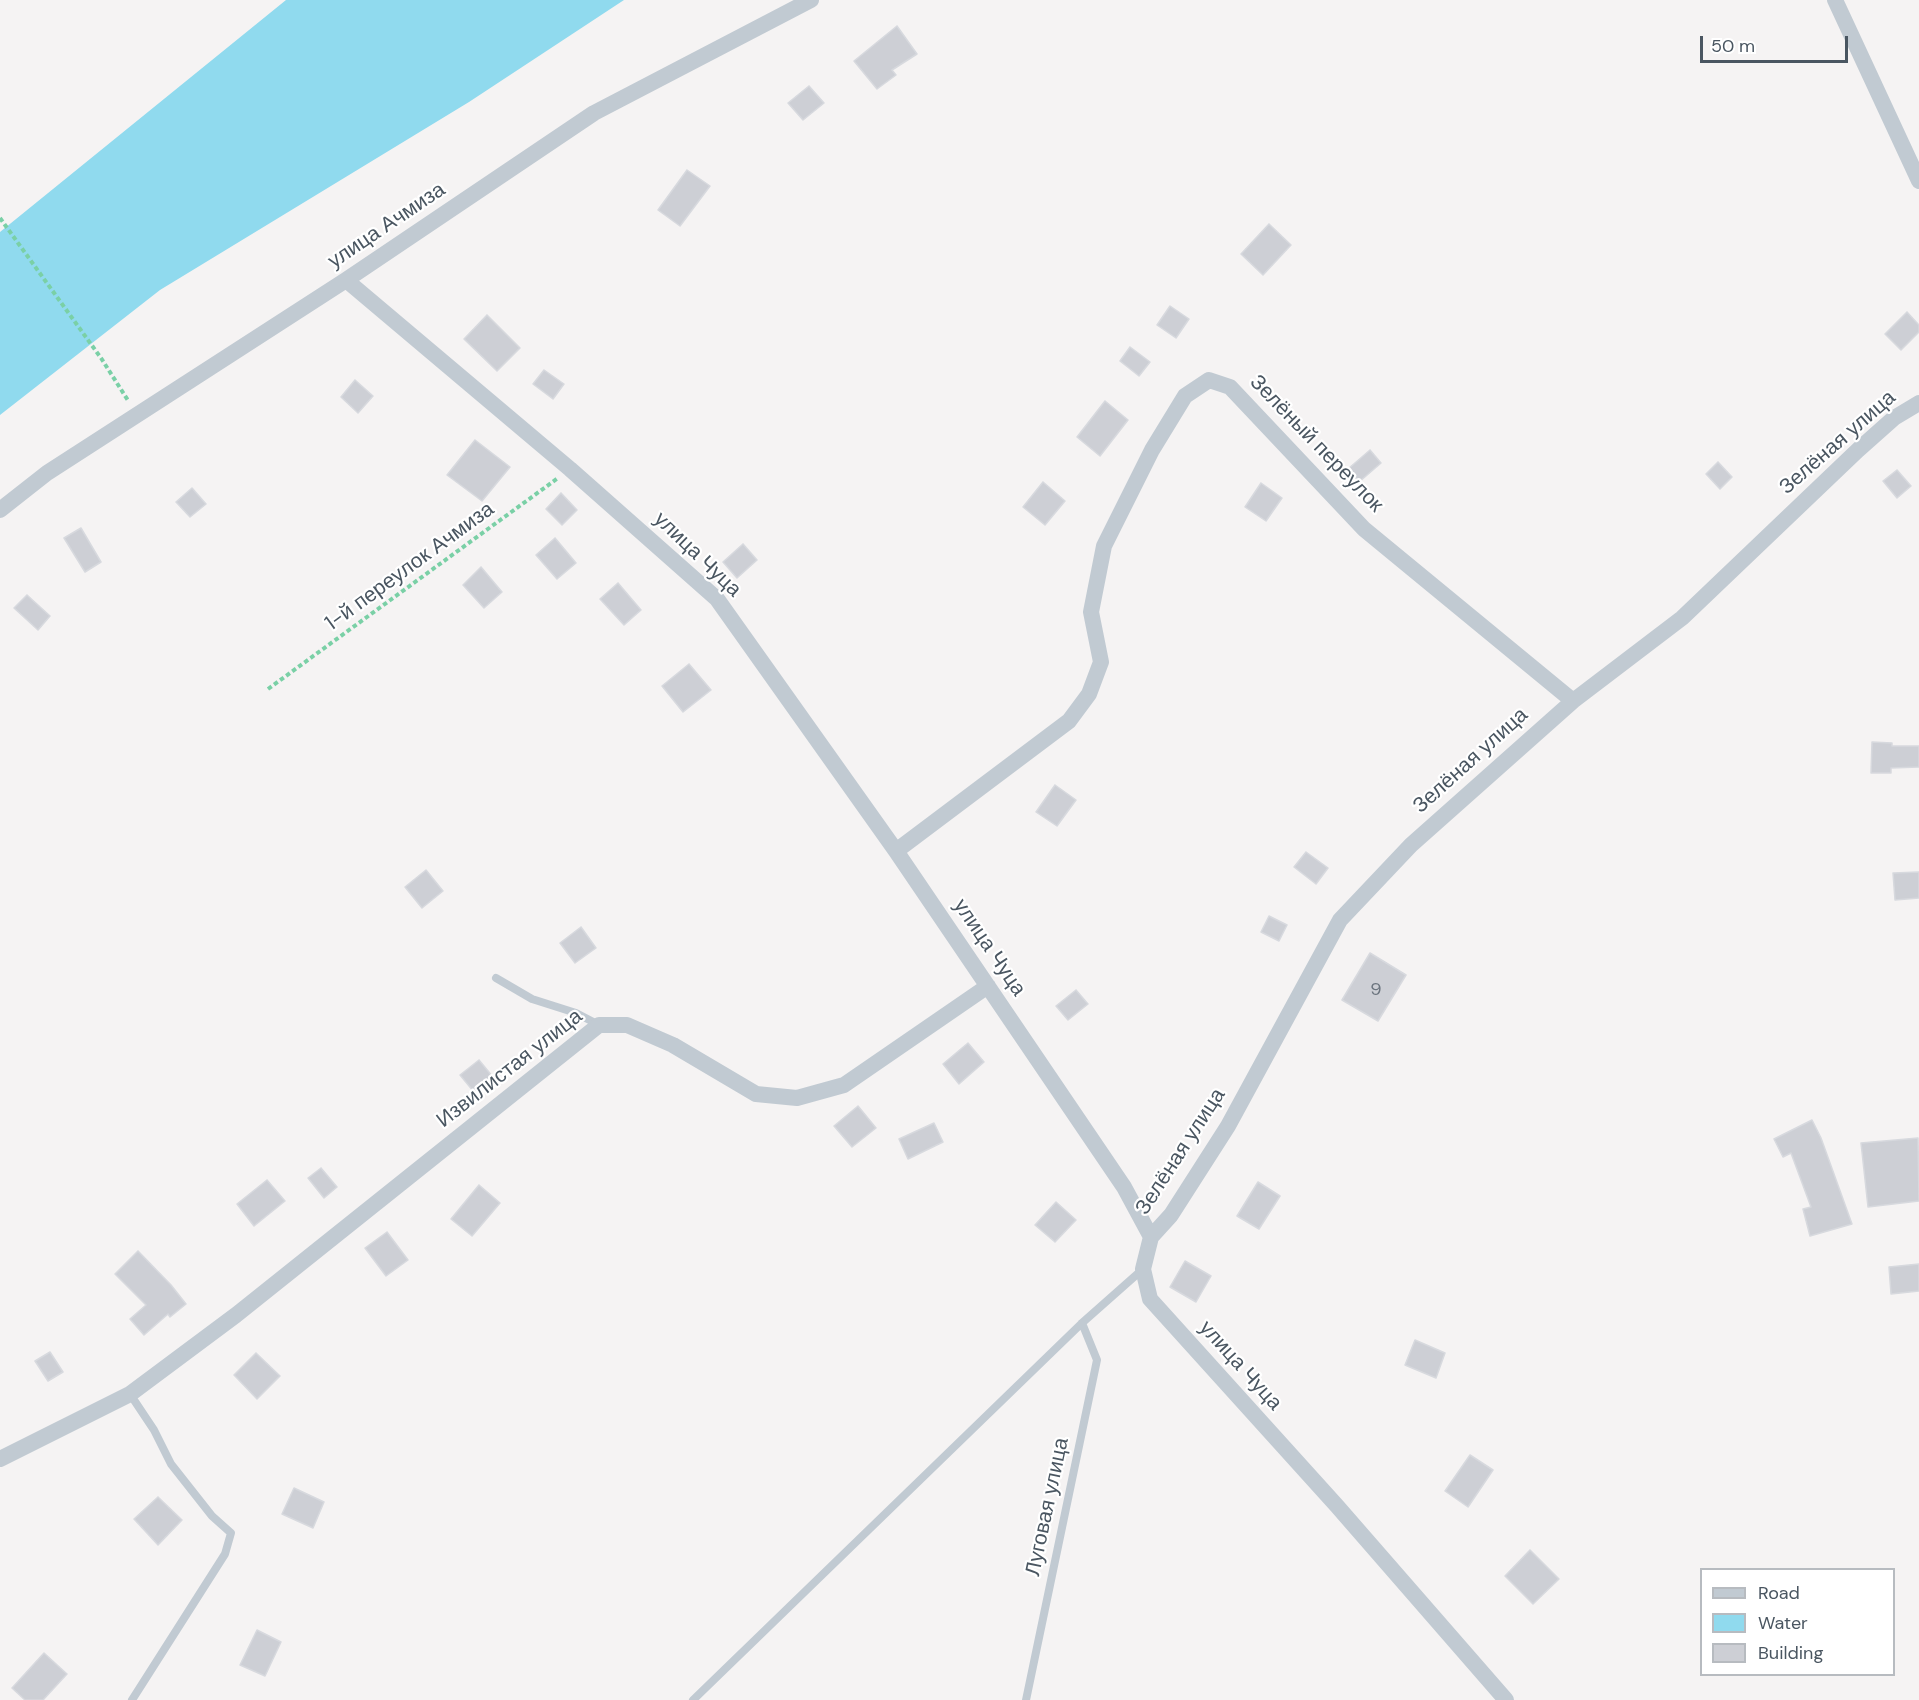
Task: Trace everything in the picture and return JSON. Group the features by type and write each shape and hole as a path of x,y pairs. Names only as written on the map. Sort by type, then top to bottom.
{"street":[{"name":"улица Ачмиза","path":"0,510 47,473 346,280 594,113 811,0"},
{"path":"1835,0 1919,181"},
{"name":"улица Чуца","path":"346,280 570,469 717,599 896,851 1124,1187 1151,1237 1143,1269 1150,1299 1337,1506 1506,1700"},
{"name":"Зелёный переулок","path":"896,851 1069,721 1089,694 1101,662 1091,612 1104,546 1152,450 1185,396 1209,380 1230,387 1364,529 1573,701"},
{"name":"Зелёная улица","path":"1151,1237 1171,1215 1228,1126 1340,920 1411,845 1573,701 1682,618 1858,450 1894,418 1919,403"},
{"name":"Извилистая улица","path":"0,1459 130,1394 236,1316 599,1025 627,1025 673,1045 756,1094 797,1098 844,1084 988,986"}],"lane":[{"path":"496,978 532,999 576,1013 599,1025"},
{"path":"693,1700 1082,1323 1143,1269"},
{"name":"Луговая улица","path":"1026,1700 1097,1360 1082,1323"},
{"path":"130,1394 154,1430 171,1464 212,1516 231,1533 225,1554 132,1700"}],"path":[{"path":"0,218 101,358 137,415"},
{"name":"1-й переулок Ачмиза","path":"268,689 570,469"}],"water":[{"path":"286,0 624,0 469,102 160,290 0,415 0,232"}],"building":[{"path":"897,26 917,54 892,70 896,75 877,89 854,61"},
{"path":"809,86 824,103 803,120 788,103"},
{"path":"687,170 710,186 680,226 658,210"},
{"path":"1269,224 1291,245 1263,275 1241,254"},
{"path":"1170,306 1189,319 1176,338 1157,325"},
{"path":"1907,312 1919,325 1919,332 1901,350 1885,334"},
{"path":"487,315 520,348 497,371 464,339"},
{"path":"1130,347 1150,362 1139,376 1120,361"},
{"path":"544,370 564,384 553,399 533,384"},
{"path":"355,380 373,396 358,413 341,397"},
{"path":"1105,401 1128,420 1100,456 1077,437"},
{"path":"475,440 510,467 482,501 447,475"},
{"path":"1370,450 1381,463 1359,482 1348,469"},
{"path":"1718,462 1732,477 1720,489 1706,474"},
{"path":"1897,470 1911,486 1897,498 1883,481"},
{"path":"1043,482 1065,501 1045,525 1023,507"},
{"path":"1261,483 1282,498 1266,521 1245,507"},
{"path":"192,488 206,504 190,517 176,502"},
{"path":"561,493 577,510 562,525 546,509"},
{"path":"81,528 101,562 85,572 64,538"},
{"path":"555,538 576,563 557,579 536,555"},
{"path":"743,544 757,560 737,578 723,562"},
{"path":"481,567 502,592 484,608 463,585"},
{"path":"618,583 641,610 624,625 600,599"},
{"path":"27,595 50,616 38,630 14,608"},
{"path":"689,664 711,690 683,712 662,686"},
{"path":"1872,742 1892,743 1892,746 1919,746 1919,767 1891,768 1891,773 1871,773"},
{"path":"1055,785 1076,800 1057,826 1036,812"},
{"path":"1306,852 1328,868 1316,884 1294,867"},
{"path":"426,870 443,891 422,908 405,887"},
{"path":"1919,872 1919,898 1895,900 1893,873"},
{"path":"1269,916 1287,925 1279,941 1261,932"},
{"path":"581,927 596,948 575,963 560,943"},
{"path":"1370,953 1406,975 1378,1021 1342,1000"},
{"path":"1076,990 1088,1004 1068,1020 1056,1006"},
{"path":"968,1043 984,1062 959,1084 943,1064"},
{"path":"479,1060 493,1077 474,1092 460,1075"},
{"path":"858,1106 876,1128 852,1147 834,1126"},
{"path":"1812,1120 1821,1138 1852,1224 1810,1236 1803,1209 1811,1207 1791,1153 1783,1157 1774,1139"},
{"path":"934,1123 943,1142 908,1159 899,1139"},
{"path":"1918,1138 1919,1201 1868,1207 1861,1143"},
{"path":"321,1168 337,1187 324,1198 308,1178"},
{"path":"267,1180 285,1201 254,1226 237,1204"},
{"path":"1258,1182 1280,1196 1259,1229 1237,1216"},
{"path":"479,1185 500,1203 472,1236 451,1219"},
{"path":"1056,1202 1076,1220 1055,1242 1035,1225"},
{"path":"387,1232 408,1260 386,1276 365,1248"},
{"path":"138,1251 186,1304 170,1317 168,1314 144,1335 130,1319 146,1305 115,1274"},
{"path":"1185,1261 1211,1276 1196,1302 1170,1287"},
{"path":"1919,1264 1919,1291 1891,1294 1889,1267"},
{"path":"1415,1340 1445,1353 1436,1378 1405,1365"},
{"path":"50,1352 63,1372 48,1381 35,1361"},
{"path":"256,1353 280,1376 257,1399 234,1375"},
{"path":"1470,1455 1493,1470 1468,1507 1445,1491"},
{"path":"294,1488 324,1502 313,1528 282,1514"},
{"path":"158,1497 182,1520 158,1545 134,1519"},
{"path":"1530,1550 1559,1579 1533,1604 1505,1576"},
{"path":"257,1630 281,1642 265,1676 240,1665"},
{"path":"44,1653 67,1674 43,1700 25,1700 12,1688"}]}
